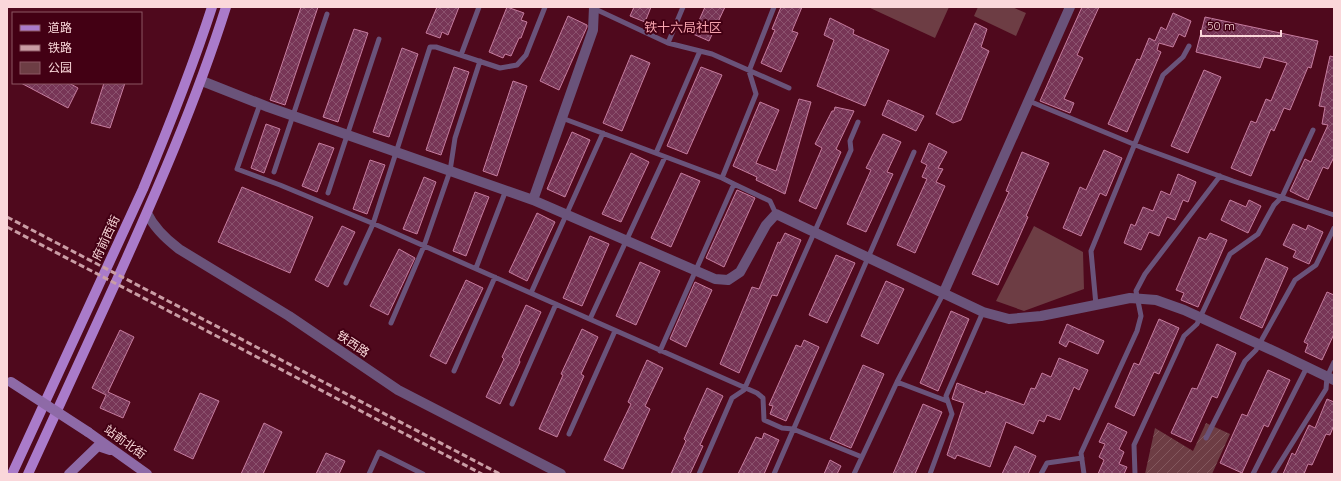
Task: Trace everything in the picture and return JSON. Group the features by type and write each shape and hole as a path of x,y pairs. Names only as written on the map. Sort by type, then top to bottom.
{"main road":[{"name":"府前西街","path":"12,474 160,149 200,45 212,7"},
{"path":"28,474 147,213 202,81 226,7"},
{"name":"站前北街","path":"9,380 88,432 146,474"},
{"path":"69,474 98,446 115,451"}],"street":[{"path":"533,200 593,30 593,7"},
{"path":"943,294 1070,7"},
{"path":"202,81 293,116 533,200 715,279 728,280 740,272 766,225 776,214 983,312 1009,319 1041,316 1130,298 1156,300 1184,310 1260,344 1330,379"},
{"name":"铁西路","path":"147,213 157,229 179,249 289,316 398,390 562,474"}],"lane":[{"path":"461,55 478,7"},
{"path":"346,283 373,224 430,47 436,47 500,68 517,65 526,55 545,7"},
{"path":"593,7 668,43 712,54 789,88"},
{"path":"668,43 683,7"},
{"path":"722,178 756,94 749,71 774,7"},
{"path":"274,172 327,14"},
{"path":"328,193 379,39"},
{"path":"1096,305 1091,251 1163,76 1183,57 1189,46"},
{"path":"656,153 700,51"},
{"path":"391,323 424,246 450,171 455,138 480,61"},
{"path":"1029,100 1134,145 1334,215"},
{"path":"260,104 237,169 280,185 476,268 757,393 763,398 764,420 782,428 793,429 862,457"},
{"path":"562,118 722,178 770,201 776,214"},
{"path":"699,474 732,398 745,388 851,150 850,141 858,122"},
{"path":"1135,474 1134,445 1184,336 1197,324 1230,254 1258,234 1274,205 1282,197 1313,130"},
{"path":"532,293 603,133"},
{"path":"774,474 914,152"},
{"path":"590,320 665,157"},
{"path":"1084,474 1081,453 1137,331 1141,316 1136,291 1145,274 1220,176"},
{"path":"660,351 734,184"},
{"path":"476,268 506,190"},
{"path":"1206,438 1245,361 1260,344 1295,280 1316,265 1334,228"},
{"path":"454,371 495,277"},
{"path":"854,474 897,382 943,294"},
{"path":"512,404 556,304"},
{"path":"930,474 952,414 946,396 983,312"},
{"path":"569,434 615,331"},
{"path":"1273,474 1326,389 1334,362"},
{"path":"1253,474 1307,367"},
{"path":"897,382 947,401"},
{"path":"369,474 379,452 424,474"},
{"path":"1041,474 1047,463 1082,458"}],"green space":[{"path":"868,7 949,7 935,38"},
{"path":"978,7 1012,7 1026,13 1016,36 974,16"},
{"path":"1034,226 1083,252 1084,289 1024,311 996,301"},
{"path":"1206,423 1230,434 1212,474 1145,474 1155,428 1193,451"}],"building":[{"path":"301,7 318,7 285,105 270,100"},
{"path":"437,7 459,7 448,35 442,32 440,38 426,33"},
{"path":"507,7 524,13 521,20 527,22 521,38 519,38 511,56 505,54 503,58 489,52"},
{"path":"634,7 651,7 645,22 630,16"},
{"path":"705,7 725,7 709,41 693,34"},
{"path":"781,7 802,7 792,31 798,33 781,72 761,63 775,30 772,29"},
{"path":"1082,7 1099,7 1077,55 1083,58 1064,99 1074,103 1070,113 1040,101"},
{"path":"1173,13 1191,21 1185,37 1179,34 1173,47 1159,43 1157,50 1161,52 1127,132 1108,124 1137,59 1140,60 1149,38 1155,41 1161,27 1166,30"},
{"path":"568,16 587,25 587,27 559,90 540,81"},
{"path":"1205,17 1318,41 1311,68 1308,67 1290,110 1284,108 1274,131 1271,129 1251,176 1231,168 1251,121 1256,123 1266,99 1271,101 1287,63 1264,57 1260,68 1196,52"},
{"path":"830,18 854,30 853,34 889,50 865,106 817,86 834,40 824,35"},
{"path":"975,23 987,29 981,47 989,51 961,120 953,123 936,114"},
{"path":"354,29 368,33 338,122 323,117"},
{"path":"402,48 418,54 389,137 373,132"},
{"path":"631,55 650,63 622,131 603,123"},
{"path":"1330,56 1334,57 1334,157 1328,169 1323,167 1308,200 1290,191 1305,159 1311,162 1328,125 1322,124 1325,107 1319,106"},
{"path":"454,67 469,72 441,155 426,150"},
{"path":"701,67 722,75 687,154 667,146"},
{"path":"1204,70 1221,77 1188,153 1171,146"},
{"path":"513,81 527,86 497,176 483,171"},
{"path":"23,84 71,84 78,88 68,108"},
{"path":"104,84 125,84 110,128 91,123"},
{"path":"799,99 811,102 785,194 756,180 757,177 733,166 760,102 779,110 756,163 776,171"},
{"path":"888,100 924,116 916,131 882,115"},
{"path":"835,107 854,111 836,149 841,152 816,209 799,201 822,148 815,144"},
{"path":"266,124 280,129 264,173 251,168"},
{"path":"572,132 590,140 565,197 547,189"},
{"path":"883,134 901,142 887,172 893,174 866,232 847,224 871,170 866,168"},
{"path":"319,143 334,148 317,192 302,186"},
{"path":"929,143 947,152 938,168 943,169 936,182 945,186 915,253 897,245 927,179 922,177 927,165 921,162"},
{"path":"1104,150 1122,158 1106,196 1100,193 1081,236 1063,228 1080,187 1086,190"},
{"path":"1022,152 1049,163 1026,216 1028,217 998,285 972,274 1009,192 1006,191"},
{"path":"631,153 649,162 621,222 602,214"},
{"path":"370,160 385,165 367,214 353,209"},
{"path":"681,173 700,181 671,247 651,238"},
{"path":"1178,174 1196,182 1188,202 1183,200 1175,220 1167,217 1159,236 1149,232 1141,250 1124,243 1131,224 1135,226 1143,207 1153,211 1161,191 1170,195"},
{"path":"424,177 436,182 417,234 403,229"},
{"path":"242,187 313,217 290,273 218,242"},
{"path":"737,190 755,198 724,267 706,258"},
{"path":"475,192 489,197 466,256 453,251"},
{"path":"1230,200 1246,207 1249,200 1261,206 1248,233 1221,220"},
{"path":"537,213 555,222 527,281 509,272"},
{"path":"1293,224 1306,230 1308,225 1323,232 1309,264 1293,257 1296,251 1283,245"},
{"path":"342,226 355,232 328,287 315,280"},
{"path":"785,233 801,240 777,296 772,295 739,373 720,364 752,287 759,289 778,242 780,243"},
{"path":"1210,233 1227,240 1198,307 1181,300 1184,293 1176,290 1199,237 1206,240"},
{"path":"590,236 609,244 582,306 563,298"},
{"path":"399,249 415,258 388,315 370,306"},
{"path":"836,255 855,263 827,323 809,315"},
{"path":"1266,258 1288,268 1262,328 1240,318"},
{"path":"640,262 660,271 636,325 616,316"},
{"path":"466,280 483,288 446,364 430,356"},
{"path":"886,281 904,289 878,344 861,336"},
{"path":"695,282 712,290 686,347 670,339"},
{"path":"1327,292 1334,295 1334,334 1322,360 1305,352 1308,344 1304,342"},
{"path":"526,305 541,312 500,404 486,397 504,359 502,357"},
{"path":"951,311 969,319 938,391 920,383"},
{"path":"1159,319 1179,328 1159,374 1154,372 1134,416 1115,407 1134,363 1139,365"},
{"path":"1067,324 1104,341 1098,354 1069,341 1066,347 1059,343"},
{"path":"582,329 598,337 581,374 584,376 557,437 539,429 563,375 561,374"},
{"path":"120,330 134,337 108,392 130,402 123,418 100,408 106,395 92,388"},
{"path":"804,340 819,347 786,421 770,414 773,406 769,405 796,345 801,347"},
{"path":"1217,344 1236,353 1217,398 1212,396 1191,442 1171,433 1192,388 1197,389"},
{"path":"1059,358 1088,370 1079,390 1074,387 1060,420 1047,415 1044,422 1039,420 1033,434 1006,422 990,467 957,455 955,459 947,455 964,403 952,399 957,383 985,394 986,391 1024,405 1031,388 1035,389 1042,373 1051,377"},
{"path":"647,360 663,368 645,406 650,409 623,469 604,460 631,404 628,402"},
{"path":"863,365 884,374 851,448 830,439"},
{"path":"1268,370 1290,380 1268,427 1264,425 1242,473 1220,463 1242,414 1247,416"},
{"path":"707,388 723,396 700,445 703,446 690,474 671,474 686,441 684,439"},
{"path":"200,393 219,401 193,459 174,450"},
{"path":"1327,399 1334,402 1334,425 1330,435 1326,434 1312,465 1308,464 1304,474 1283,474 1292,453 1295,455 1309,425 1315,428"},
{"path":"923,404 942,412 915,474 893,474"},
{"path":"264,423 282,432 263,474 241,474"},
{"path":"1108,423 1127,432 1119,449 1124,452 1119,464 1127,467 1124,474 1098,474 1104,460 1099,457 1105,444 1099,442"},
{"path":"764,433 779,440 764,474 738,474 756,437 762,439"},
{"path":"1015,446 1036,456 1028,474 1002,474"},
{"path":"326,453 345,461 339,474 316,474"},
{"path":"830,460 841,466 837,474 824,474"}],"railway":[{"path":"7,217 500,474"},
{"path":"7,227 482,474"}],"district":[{"name":"铁十六局社区","path":"683,27"}]}
